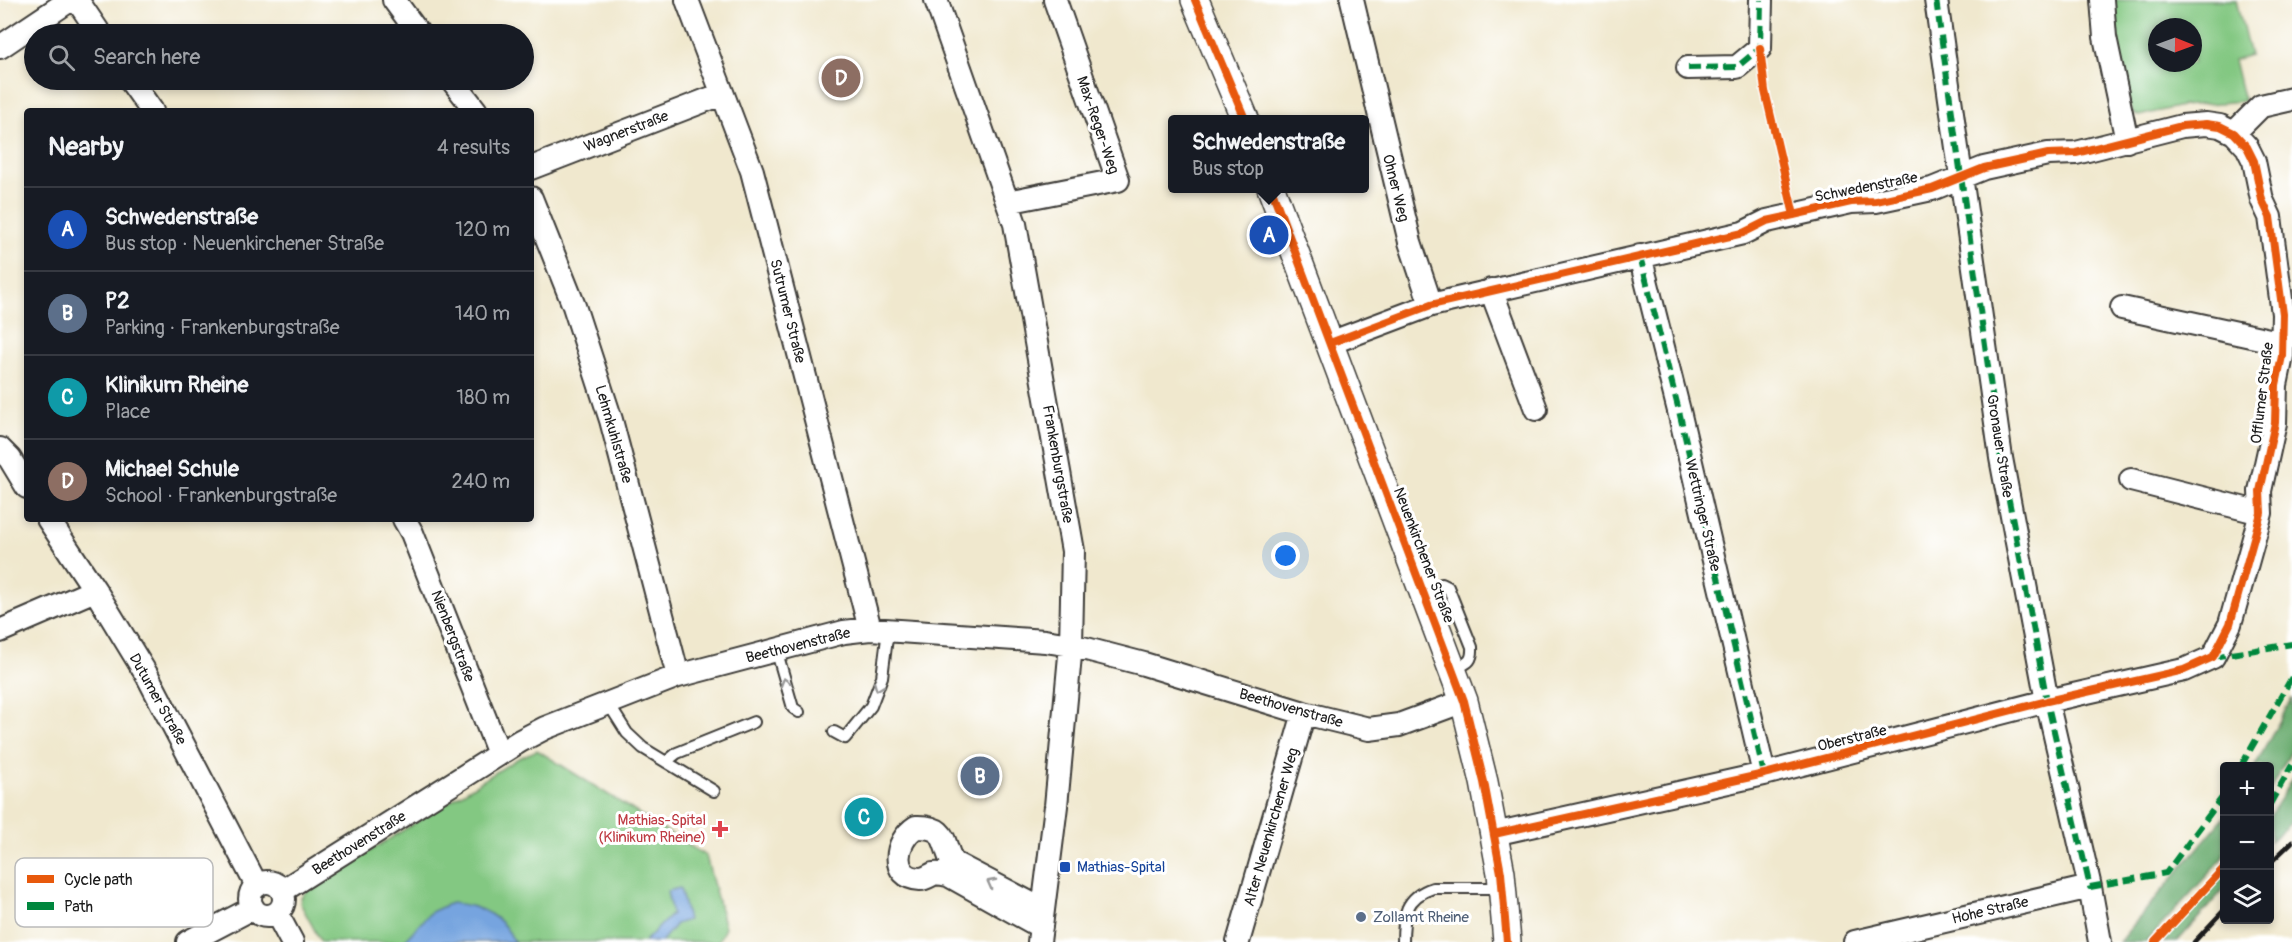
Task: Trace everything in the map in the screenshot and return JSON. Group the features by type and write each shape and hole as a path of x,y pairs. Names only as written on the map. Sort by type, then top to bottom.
{"street":[{"path":"34,24 70,0"},
{"path":"77,0 93,24"},
{"path":"394,0 412,24"},
{"name":"Sutrumer Straße","path":"687,0 752,171 879,629"},
{"name":"Frankenburgstraße","path":"936,0 1015,224 1073,551 1071,645 1056,806 1041,926"},
{"name":"Max-Reger-Weg","path":"1007,202 1118,180 1054,0"},
{"path":"1195,0 1243,115"},
{"name":"Ohner Weg","path":"1352,0 1410,242 1431,305"},
{"path":"1688,68 1737,67 1760,48 1761,0"},
{"name":"Gronauer Straße","path":"1936,0 2001,458 2047,701 2090,887 2100,942"},
{"path":"2102,0 2104,37 2127,141"},
{"path":"0,47 24,31"},
{"path":"137,90 150,108"},
{"path":"460,90 474,108"},
{"name":"Wagnerstraße","path":"534,167 722,94"},
{"path":"2234,133 2261,106 2292,99"},
{"name":"Schwedenstraße","path":"1330,343 1431,305 1743,233 1767,221 1851,202 1876,201 1932,189 1995,165 2048,154 2076,153 2182,126 2206,124 2220,126 2234,133"},
{"name":"Offlumer Straße","path":"2213,657 2230,624 2261,513 2260,491 2275,423 2276,385 2283,342 2283,314 2270,218 2262,200 2254,161 2247,147 2234,133"},
{"name":"Neuenkirchener Straße","path":"1273,193 1464,701 1494,834 1503,888 1507,942"},
{"name":"Lehmkuhlstraße","path":"534,206 574,306 611,420 678,676"},
{"name":"Wettringer Straße","path":"1640,256 1682,423 1764,774"},
{"path":"1491,290 1536,409"},
{"name":"Offlumer Straße","path":"2122,308 2283,342"},
{"path":"0,449 10,459 24,482"},
{"path":"2131,480 2261,513"},
{"name":"Dutumer Straße","path":"50,522 147,677 256,886"},
{"name":"Nienbergstraße","path":"406,522 499,754"},
{"path":"0,631 94,590"},
{"name":"Beethovenstraße","path":"282,891 499,754 545,728 678,676 844,632 879,629 1045,641 1071,645 1143,664 1304,713 1369,729 1399,725 1464,701"},
{"name":"Oberstraße","path":"1494,834 1764,774 2047,701 2184,670 2213,657"},
{"name":"Alter Neuenkirchener Weg","path":"1238,942 1304,713"},
{"path":"916,827 934,829 942,835 952,862 1041,926 948,875 934,874 919,879 910,876 902,870 899,860 898,852 903,838 916,827"},
{"path":"271,882 282,891 283,906 277,914 261,915 252,908 251,894 256,886 271,882"},
{"name":"Hohe Straße","path":"1855,942 2090,887"},
{"path":"188,942 252,908"},
{"path":"277,914 292,942"}],"lane":[{"path":"834,732 845,738 870,706 882,677 879,629"},
{"path":"776,649 793,708 799,712"},
{"path":"608,703 627,733 643,748 714,791"},
{"path":"666,762 677,753 754,722"},
{"path":"1403,942 1403,925 1407,910 1414,897 1424,891 1433,888 1503,888"}],"green space":[{"path":"2111,0 2236,0 2250,55 2234,60 2244,101 2181,106 2139,116 2133,113 2129,105 2113,38"},
{"path":"2292,698 2292,750 2274,782 2274,762 2257,762"},
{"path":"537,750 706,856 725,928 718,942 321,942 300,903 306,891 517,759"},
{"path":"2292,778 2292,822 2274,838 2274,809"},
{"path":"2220,822 2220,861 2146,942 2119,942"},
{"path":"2220,876 2220,894 2177,942 2163,942 2173,927"}],"water":[{"path":"680,888 688,920 676,924 661,942 644,942 672,914 667,891"},
{"path":"451,903 471,906 489,913 497,918 514,942 403,942 431,912"}],"railway":[{"path":"2274,859 2292,842"},
{"path":"2194,942 2220,914"}],"marked path":[{"path":"1688,68 1737,67 1760,48 1761,0"},
{"path":"1936,0 2001,458 2047,701 2090,887 2166,873 2220,800"},
{"path":"1640,256 1679,411 1764,774"},
{"path":"2213,657 2292,644"},
{"path":"2243,762 2292,677"},
{"path":"2274,797 2292,765"}],"cycle path":[{"path":"1195,0 1243,115"},
{"path":"1760,48 1765,91 1794,215"},
{"path":"1330,343 1431,305 1743,233 1767,221 1851,202 1876,201 1932,189 1984,168 2048,154 2076,153 2182,126 2206,124 2220,126 2234,133 2247,147 2254,161 2262,200 2270,217 2283,314 2282,356 2276,385 2275,423 2260,491 2261,513 2230,624 2213,657 2184,670 2047,701 1764,774 1494,834"},
{"path":"1273,193 1464,701 1484,782 1501,873 1507,942"},
{"path":"2155,942 2222,870"}],"place":[{"name":"Michael Schule","path":"841,78"},
{"name":"Schwedenstraße","path":"1269,235"},
{"name":"P2","path":"980,776"},
{"name":"Klinikum Rheine","path":"864,817"},
{"name":"Mathias-Spital (Klinikum Rheine)","path":"720,829"},
{"name":"Mathias-Spital","path":"1065,867"},
{"name":"Zollamt Rheine","path":"1361,917"}]}
